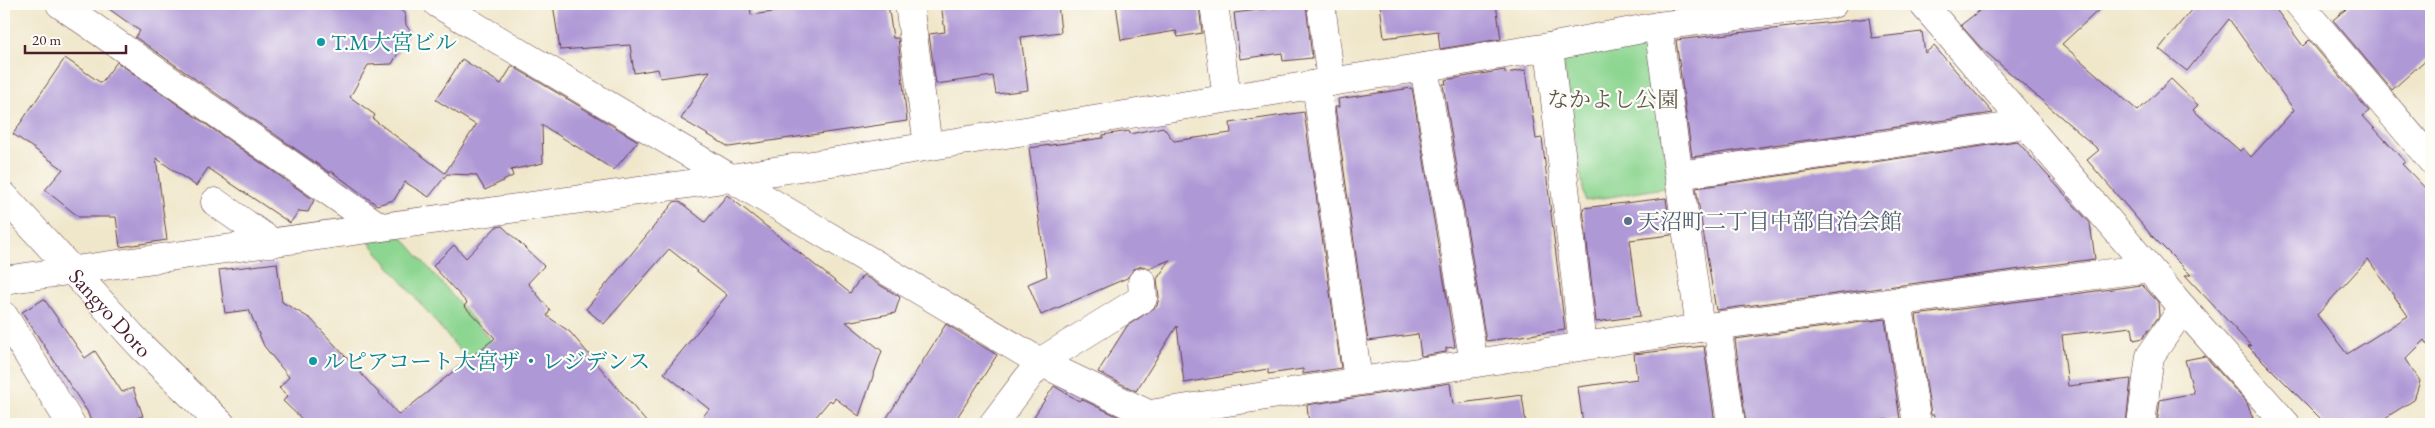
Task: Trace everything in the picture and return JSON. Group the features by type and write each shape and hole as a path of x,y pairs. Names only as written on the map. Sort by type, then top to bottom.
{"street":[{"path":"60,4 380,227"},
{"path":"438,4 1040,362 1159,419 1358,380 1709,327 2148,268"},
{"path":"909,4 928,146"},
{"path":"1214,4 1227,98"},
{"path":"1321,4 1323,83 1358,380"},
{"path":"4,280 731,178 1550,47 1658,26 1833,4"},
{"path":"1923,4 2148,268 2286,424"},
{"path":"2299,4 2431,160"},
{"path":"1658,26 1679,175 1709,327 1731,424"},
{"path":"1550,47 1583,346"},
{"path":"1424,67 1474,363"},
{"path":"1679,175 2027,124"},
{"name":"Sangyo Doro","path":"4,196 143,348 221,424"},
{"path":"215,202 273,243"},
{"path":"993,424 1040,362 1143,298 1142,282"},
{"path":"1898,301 1918,424"},
{"path":"2141,424 2150,356 2183,308"},
{"path":"4,316 71,424"}],"green space":[{"name":"なかよし公園","path":"1650,41 1670,187 1585,201 1562,56"},
{"path":"402,237 563,424 521,424 369,242"}],"building":[{"path":"102,4 391,4 405,13 406,25 410,31 392,64 368,65 350,97 375,115 373,119 445,173 476,125 436,100 462,59 501,84 512,66 638,141 614,170 542,125 543,163 511,170 513,176 485,190 476,175 447,174 429,197 405,182 394,200 377,205 331,171 330,173 135,37 140,31"},
{"path":"553,4 750,4 751,15 833,4 888,4 893,38 898,38 907,121 729,147 681,119 710,71 660,78 658,69 634,73 630,45 560,50"},
{"path":"941,4 1058,4 1061,32 1021,37 1028,90 996,94 993,76 936,84 929,34 945,32"},
{"path":"1116,4 1199,4 1202,33 1178,37 1176,31 1121,40"},
{"path":"1306,4 1312,58 1283,61 1282,53 1240,59 1234,13"},
{"path":"1380,4 1496,4 1501,39 1440,49 1438,31 1384,38"},
{"path":"1670,4 1710,4 1671,9"},
{"path":"1988,4 2105,4 2062,44 2138,111 2171,79 2198,105 2193,110 2240,151 2243,148 2251,157 2294,110 2229,19 2187,71 2159,49 2196,4 2272,4 2303,46 2309,40 2369,111 2363,116 2405,162 2402,164 2431,194 2431,349 2425,340 2406,359 2420,381 2414,400 2375,424 2326,424 2248,346 2251,346 2185,275 2191,275 2152,236 2087,160 2099,150 1980,47 1961,25","holes":["2368,259 2408,316 2347,354 2317,315"]},
{"path":"2352,4 2431,4 2431,55 2392,90 2333,20"},
{"path":"1869,18 1872,38 1922,32 1925,53 1934,46 1993,113 1692,157 1676,40"},
{"path":"65,58 101,83 117,62 314,200 308,212 299,211 290,223 208,168 196,186 156,158 167,240 120,247 116,217 79,217 45,190 63,169 13,134"},
{"path":"1505,70 1505,73 1526,70 1536,139 1542,138 1565,330 1486,341 1443,84 1446,84 1445,80"},
{"path":"1412,88 1455,347 1446,348 1446,352 1421,356 1418,334 1368,341 1335,107 1339,107 1338,99"},
{"path":"1304,112 1341,368 1303,374 1303,369 1268,374 1268,369 1184,383 1177,326 1136,391 1098,372 1127,326 1157,306 1159,297 1157,279 1170,260 1149,268 1142,266 1134,269 1127,278 1041,315 1028,284 1047,276 1029,148 1103,138 1103,135 1129,131 1130,134 1163,127 1174,141 1231,133 1230,123"},
{"path":"2017,141 2090,223 2095,259 1716,310 1696,188"},
{"path":"727,195 850,293 863,275 900,297 895,313 846,322 882,351 859,416 835,398 832,402 830,400 810,424 697,424 709,409 664,373 727,295 669,249 604,324 586,309 674,202 679,201 705,222"},
{"path":"1666,198 1671,235 1630,240 1640,316 1596,322 1583,208"},
{"path":"502,226 544,266 528,283 550,310 547,316 570,332 648,424 307,424 283,401 288,396 279,388 289,377 264,346 249,310 225,313 219,270 277,263 282,302 311,319 399,415 495,338 464,306 467,303 433,266 454,245 466,258 496,227"},
{"path":"2142,285 2158,302 2159,316 2143,338 2134,340 2132,327 2062,335 2068,386 2131,379 2126,424 1935,424 1934,415 1931,415 1916,315"},
{"path":"44,299 85,358 95,351 122,392 133,388 143,416 120,424 92,424 87,411 22,312"},
{"path":"1885,319 1900,419 1882,420 1883,424 1746,424 1735,339"},
{"path":"946,324 997,355 953,424 883,424"},
{"path":"1704,346 1715,424 1583,424 1578,387 1637,379 1634,354"},
{"path":"2205,356 2247,403 2255,424 2157,424 2160,400 2194,393 2185,360"},
{"path":"1450,383 1453,404 1522,395 1526,424 1309,424 1307,405"},
{"path":"1054,386 1079,401 1081,399 1119,417 1115,424 1029,424"}],"place":[{"name":"T.M大宮ビル","path":"321,42"},
{"name":"天沼町二丁目中部自治会館","path":"1628,221"},
{"name":"ルピアコート大宮ザ・レジデンス","path":"313,361"}]}
